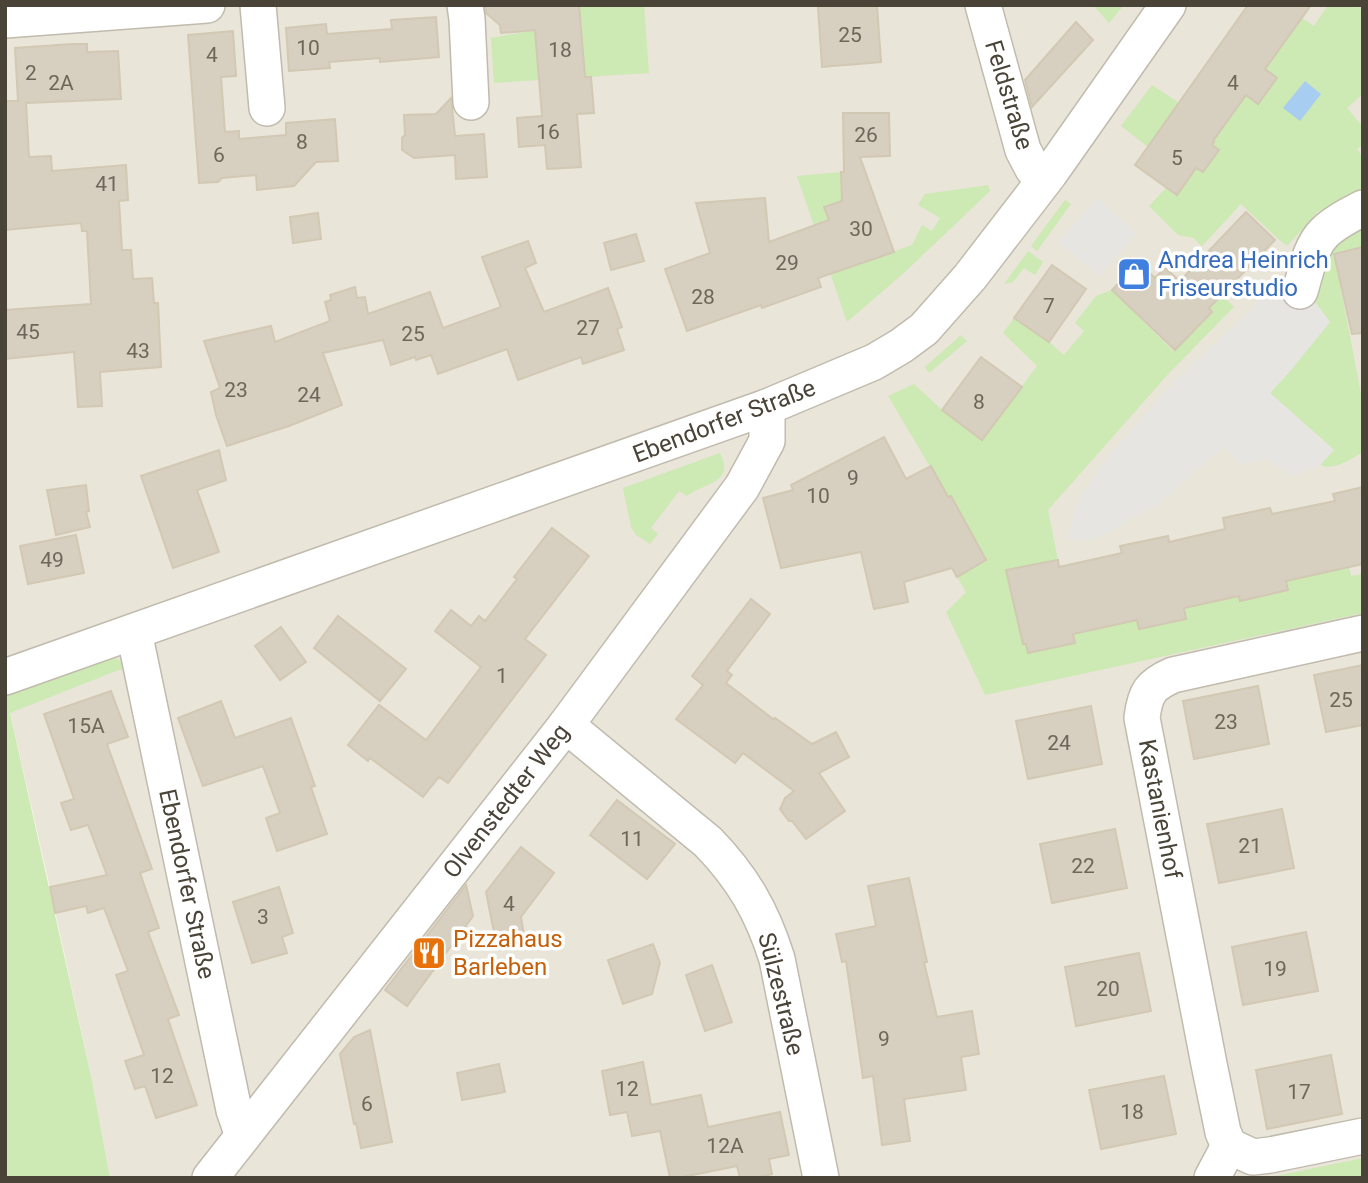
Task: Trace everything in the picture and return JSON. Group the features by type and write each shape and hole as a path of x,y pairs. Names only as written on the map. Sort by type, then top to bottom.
{"street":[{"path":"5,20 207,5"},
{"path":"258,5 267,108"},
{"path":"465,5 471,102"},
{"name":"Feldstraße","path":"984,5 1023,149 1033,169 1045,179"},
{"name":"Ebendorfer Straße","path":"5,677 767,407 874,362 924,329 970,277 1045,179 1168,5"},
{"path":"1300,291 1314,247 1323,234 1363,208"},
{"name":"Olvenstedter Weg","path":"210,1178 566,724 743,487 767,441 767,407"},
{"name":"Ebendorfer Straße","path":"134,632 231,1097 243,1136"},
{"name":"Kastanienhof","path":"1229,1146 1223,1132 1209,1064 1142,718 1144,703 1149,691 1160,680 1173,674 1363,633"},
{"name":"Sülzestraße","path":"566,724 708,842 733,870 755,903 768,929 778,959 821,1178"},
{"path":"1212,1178 1229,1146 1253,1157 1363,1136"}],"shaded area":[{"path":"5,5 1363,5 1363,1178 110,1178 50,887 10,712 5,701"},
{"path":"1097,198 1137,234 1099,276 1059,242"},
{"path":"1273,284 1315,302 1330,322 1270,393 1334,450 1320,465 1291,476 1267,459 1242,464 1223,447 1155,507 1091,540 1067,539 1078,500 1104,462 1168,388 1244,317"}],"green space":[{"path":"579,5 644,5 649,73 494,83 491,38 535,30 584,67"},
{"path":"1093,5 1124,5 1109,23"},
{"path":"1328,5 1357,5 1363,12 1363,94 1347,108 1363,127 1363,144 1357,149 1363,157 1363,189 1318,212 1287,246 1241,204 1202,246 1193,238 1178,235 1149,206 1166,188 1177,195 1197,168 1204,172 1219,150 1212,145 1214,142 1173,112 1148,147 1121,126 1152,85 1181,104 1189,89 1230,118 1246,95 1259,103 1277,78 1265,69 1302,18 1314,26"},
{"path":"841,172 841,185 868,192 824,207 834,236 840,235 851,267 912,245 922,225 932,231 940,218 918,205 925,194 988,185 990,191 906,271 847,322 797,176"},
{"path":"1065,200 1071,204 1037,251 1031,246"},
{"path":"1363,218 1363,247 1334,254 1363,404 1363,452 1342,463 1325,466 1320,465 1333,449 1270,393 1329,322 1315,302 1322,262 1328,248"},
{"path":"1028,251 1043,262 1035,275 1024,268 1013,282 1004,284"},
{"path":"1197,270 1234,307 1170,372 1048,510 1058,560 1008,579 1023,644 1026,644 1029,653 1075,643 1073,634 1137,620 1139,629 1186,619 1184,608 1239,596 1241,601 1288,591 1286,581 1349,567 1351,576 1363,574 1363,613 985,695 946,612 966,592 957,577 985,560 951,496 948,497 888,396 914,384 942,410 982,440 1037,366 1003,333 1014,318 1064,355 1084,331 1075,323 1096,296 1112,290 1173,351 1212,312 1187,287"},
{"path":"961,335 967,341 929,373 925,367"},
{"path":"720,453 724,471 716,481 687,496 679,491 651,528 658,534 650,544 636,535 631,527 623,488"},
{"path":"109,656 121,662 126,669 10,713 92,1081 110,1178 5,1178 5,694"},
{"path":"1363,1158 1363,1178 1276,1178 1276,1176"}],"water":[{"path":"1305,81 1321,94 1300,121 1283,108"}],"building":[{"path":"485,5 579,5 585,77 591,77 594,113 577,114 581,167 547,169 545,145 519,147 517,118 542,116 535,30 501,33 500,25 486,13"},
{"path":"819,5 877,5 881,62 822,67"},
{"path":"1248,5 1311,5 1265,69 1277,78 1258,104 1246,95 1213,141 1212,145 1219,150 1203,172 1196,168 1177,195 1135,165"},
{"path":"436,17 439,57 380,62 380,58 329,62 330,68 289,71 286,28 326,24 327,34 392,29 391,20"},
{"path":"1076,22 1093,40 1032,107 1025,80"},
{"path":"233,31 236,76 221,77 225,132 239,131 239,139 286,135 286,123 335,119 338,161 316,162 294,186 257,190 256,175 199,183 188,35"},
{"path":"87,44 87,52 118,51 121,99 26,103 29,157 51,156 52,171 126,165 128,200 119,201 122,250 131,250 133,279 152,278 154,303 158,303 161,367 100,372 102,406 78,407 74,352 5,359 5,310 91,304 87,231 82,231 81,223 5,230 5,101 18,101 15,48"},
{"path":"451,98 455,136 484,134 487,177 456,179 455,155 414,158 402,150 402,138 405,135 404,115 436,114"},
{"path":"843,113 889,113 890,156 860,157 894,252 818,278 821,287 687,331 665,269 710,253 696,203 765,198 769,242 829,220 824,207 842,201"},
{"path":"1246,212 1275,240 1209,308 1212,312 1175,350 1112,290 1139,263 1155,278 1165,268 1180,281"},
{"path":"318,213 321,239 293,243 290,217"},
{"path":"636,234 644,261 611,270 604,243"},
{"path":"528,241 536,263 525,268 544,312 608,288 622,327 617,329 624,350 583,364 581,357 518,380 507,349 438,374 431,355 391,365 383,340 323,353 342,405 227,446 211,392 220,388 204,341 271,326 275,342 330,321 325,302 331,300 330,295 355,287 357,298 365,297 368,314 430,292 443,328 501,307 482,257"},
{"path":"1363,247 1363,333 1352,334 1334,254"},
{"path":"1052,265 1086,289 1049,342 1014,318"},
{"path":"981,357 1022,387 982,440 942,410"},
{"path":"884,437 906,479 931,466 948,497 951,496 986,560 957,577 952,568 904,582 908,602 874,609 861,552 781,568 763,498 793,490 791,485"},
{"path":"219,450 226,480 197,490 219,552 173,568 141,476"},
{"path":"86,485 89,511 86,512 90,527 56,535 47,490"},
{"path":"1363,487 1363,564 1286,581 1288,590 1240,601 1239,596 1184,608 1186,619 1139,629 1137,620 1073,634 1075,643 1028,653 1026,644 1023,644 1006,570 1058,560 1059,567 1122,553 1120,546 1168,536 1169,542 1225,529 1223,518 1270,508 1272,514 1335,501 1333,494"},
{"path":"552,528 589,556 525,639 546,655 448,783 439,777 423,797 348,745 379,705 426,740 481,667 435,631 451,610 471,626 479,616 485,621 517,579 514,577"},
{"path":"76,535 84,573 28,584 20,546"},
{"path":"751,599 770,614 727,671 732,675 726,683 773,719 812,744 836,732 849,757 819,773 845,811 806,839 780,809 785,798 794,791 743,753 735,763 676,719 703,685 692,676"},
{"path":"338,616 406,669 380,701 314,648"},
{"path":"281,627 306,662 280,680 255,646"},
{"path":"1363,665 1363,725 1326,732 1314,675"},
{"path":"1258,686 1269,744 1194,759 1183,701"},
{"path":"111,691 128,737 107,744 152,869 140,873 159,928 148,932 179,1015 168,1019 197,1105 156,1118 145,1086 135,1089 125,1061 144,1055 116,975 128,971 104,908 88,913 86,906 55,913 50,887 107,875 88,825 71,830 61,803 74,799 44,714"},
{"path":"221,701 235,738 291,718 315,786 311,787 327,834 277,851 266,818 280,813 263,766 203,786 178,718"},
{"path":"1091,706 1102,764 1028,779 1016,721"},
{"path":"617,800 675,844 647,879 590,835"},
{"path":"1282,809 1294,868 1219,883 1207,824"},
{"path":"1115,829 1127,888 1052,903 1040,844"},
{"path":"521,847 554,873 521,917 525,942 497,947 486,892"},
{"path":"909,878 937,1017 972,1011 979,1054 961,1057 966,1090 904,1099 910,1141 882,1145 873,1076 863,1078 846,961 842,962 836,934 876,926 868,886"},
{"name":"Pizzahaus Barleben","path":"466,885 473,916 407,1006 385,990"},
{"path":"279,887 293,933 282,937 287,953 252,963 233,902"},
{"path":"1306,932 1318,991 1243,1005 1232,947"},
{"path":"653,944 660,963 652,994 623,1004 608,960"},
{"path":"1139,953 1151,1011 1076,1026 1065,967"},
{"path":"712,965 732,1022 705,1031 686,975"},
{"path":"370,1030 392,1142 361,1148 340,1054 354,1037"},
{"path":"1331,1055 1342,1114 1267,1129 1256,1070"},
{"path":"643,1062 651,1105 701,1095 708,1127 780,1112 789,1155 769,1159 772,1174 755,1178 740,1178 737,1166 670,1178 660,1131 632,1136 627,1112 610,1115 602,1071"},
{"path":"499,1064 505,1092 462,1100 457,1073"},
{"path":"1164,1076 1176,1134 1101,1149 1089,1090"}],"place":[{"name":"Andrea Heinrich Friseurstudio","path":"1134,274"},
{"name":"Pizzahaus Barleben","path":"429,953"}]}
